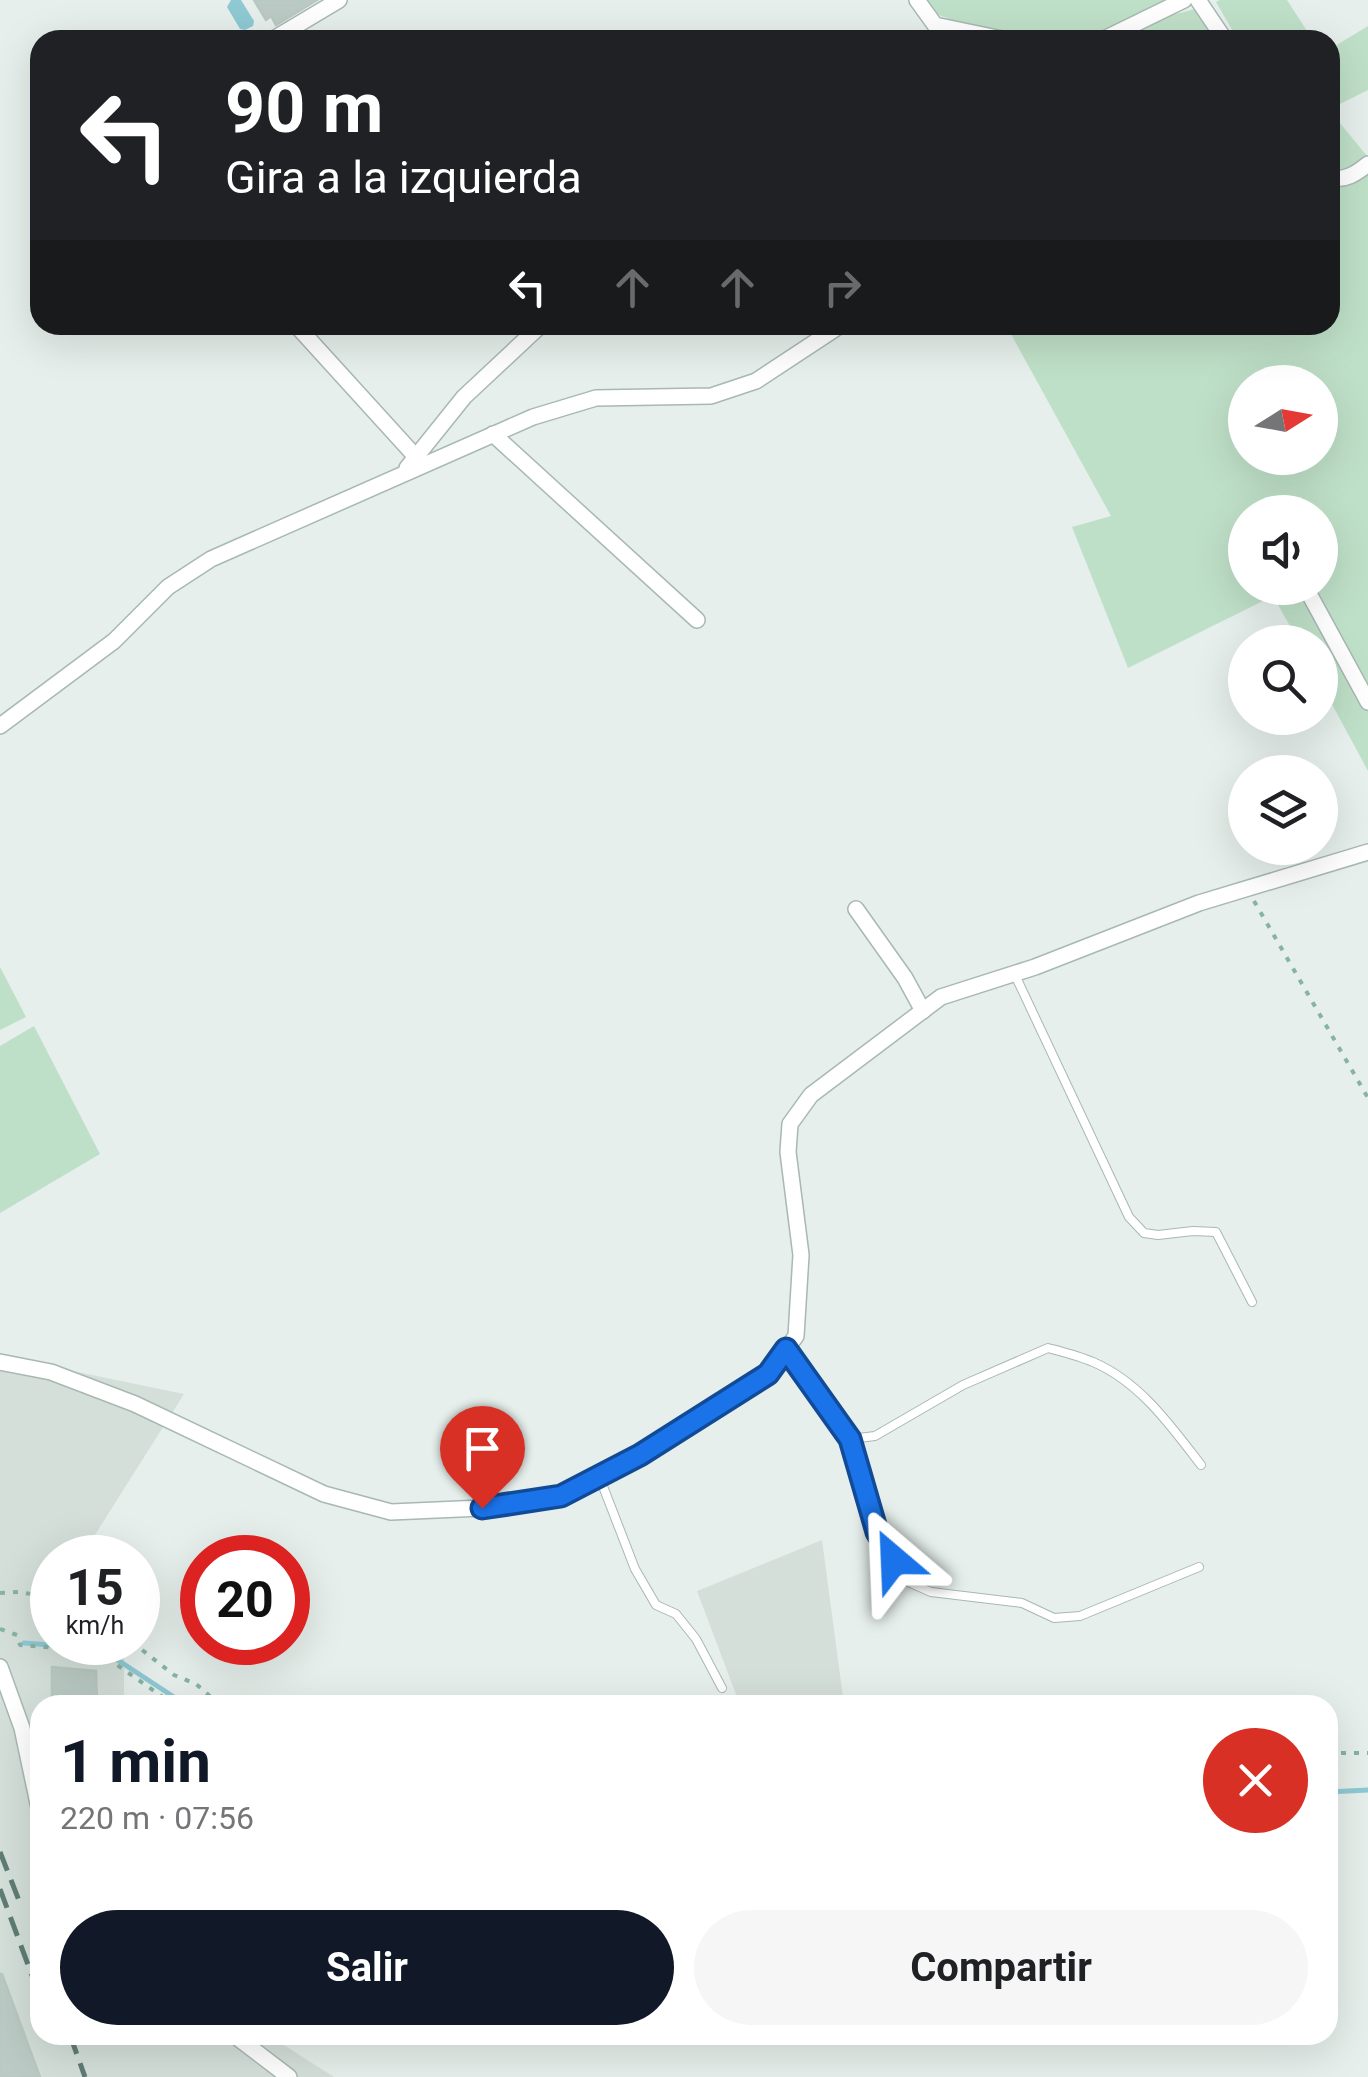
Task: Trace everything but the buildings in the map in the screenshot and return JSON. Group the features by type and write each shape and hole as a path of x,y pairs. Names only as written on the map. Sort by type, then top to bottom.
{"street":[{"path":"289,30 339,0"},
{"path":"917,0 936,25 960,30"},
{"path":"1122,30 1184,0"},
{"path":"1198,0 1218,30"},
{"path":"1340,179 1368,164"},
{"path":"305,335 416,457"},
{"path":"403,473 464,397 530,335"},
{"path":"0,726 114,641 168,587 211,559 532,416 596,398 711,396 756,380 826,335"},
{"path":"493,434 697,620"},
{"path":"1315,605 1368,702"},
{"path":"0,1362 50,1372 135,1404 324,1494 391,1512 482,1508 561,1496 640,1455 768,1374 796,1336 801,1255 788,1152 790,1124 811,1095 940,998 1199,903 1368,852"},
{"path":"856,909 905,978 922,1011"},
{"path":"0,1667 22,1728 30,1766"},
{"path":"247,2045 290,2077"}],"lane":[{"path":"1014,973 1130,1217 1144,1233 1216,1232 1252,1302"},
{"path":"850,1439 874,1436 963,1385 1048,1348 1094,1362 1131,1385 1159,1410 1201,1465"},
{"path":"786,1349 850,1439 877,1532 906,1582 930,1592 1022,1603 1054,1618 1080,1616 1199,1567"},
{"path":"599,1476 636,1568 656,1605 676,1614 696,1639 722,1688"}],"path":[{"path":"1247,889 1368,1098"},
{"path":"0,1594 30,1594"},
{"path":"0,1629 17,1635 20,1645 30,1646"},
{"path":"160,1664 209,1695"},
{"path":"116,1665 160,1695"},
{"path":"1338,1753 1368,1753"}],"shaded area":[{"path":"0,1356 184,1394 95,1535 30,1535 30,1665 124,1665 124,1695 30,1695 30,2045 284,2045 334,2077 0,2077"},
{"path":"822,1540 843,1695 736,1695 697,1591"}],"green space":[{"path":"927,0 1181,0 1108,30 1001,30 939,15"},
{"path":"1287,0 1306,30 1232,30 1216,2"},
{"path":"1199,8 1216,30 1132,30 1149,21"},
{"path":"1368,26 1368,90 1340,104 1340,43"},
{"path":"1340,123 1367,156 1347,170 1340,169"},
{"path":"1368,175 1368,771 1338,715 1338,625 1289,625 1278,605 1338,605 1338,495 1228,495 1228,605 1255,605 1128,668 1072,527 1111,516 1011,335 1340,335 1340,183"},
{"path":"0,967 26,1017 0,1030"},
{"path":"34,1026 100,1154 0,1213 0,1046"}],"water":[{"path":"231,0 241,0 254,21 253,26 240,29 227,7"}],"waterway":[{"path":"24,1643 104,1651 171,1695"},
{"path":"1338,1792 1368,1790"}],"railway":[{"path":"0,1852 20,1903"},
{"path":"0,1889 30,1970"},
{"path":"74,2045 85,2077"}],"route":[{"path":"482,1508 561,1496 640,1455 768,1374 786,1349 850,1439 877,1532 894,1560"}]}
